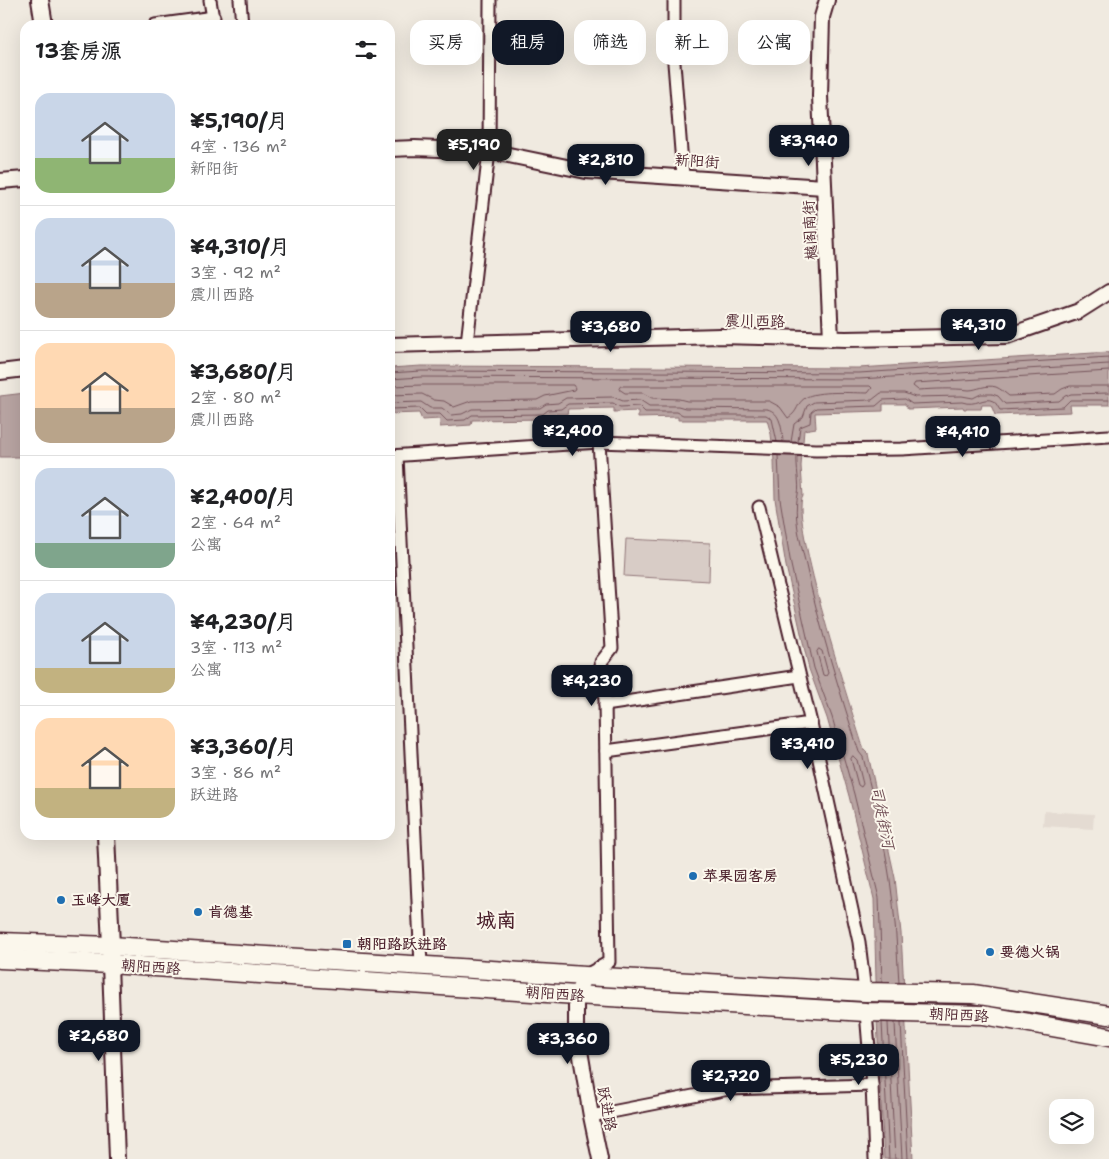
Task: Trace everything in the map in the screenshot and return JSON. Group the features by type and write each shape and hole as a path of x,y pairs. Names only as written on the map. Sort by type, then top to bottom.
{"main road":[{"path":"40,0 43,20"},
{"path":"106,840 111,946 110,964"},
{"name":"朝阳西路","path":"0,942 111,946 870,992 973,994 1109,1015"},
{"name":"朝阳西路","path":"0,959 110,964 576,995 870,1012 983,1015 1109,1037"}],"street":[{"path":"210,0 214,20"},
{"path":"240,0 242,20"},
{"path":"467,343 489,151 490,0"},
{"path":"674,0 674,63 683,176"},
{"name":"樾阁南街","path":"827,0 822,18 820,96 831,339"},
{"name":"新阳街","path":"395,149 489,151 586,171 683,176 824,187"},
{"path":"0,181 20,179"},
{"name":"震川西路","path":"395,345 720,336 831,339 1007,336 1079,312 1109,292"},
{"path":"0,372 20,370"},
{"path":"395,456 599,442 816,450 902,449 1109,436"},
{"path":"585,976 609,962 605,705 601,662 612,648 599,442"},
{"path":"395,492 421,965"},
{"path":"759,507 800,676 870,992"},
{"path":"605,705 800,676"},
{"path":"606,751 810,722"},
{"path":"110,964 118,1159"},
{"name":"跃进路","path":"585,976 576,995 576,1027 600,1159"},
{"path":"870,1012 875,1159"},
{"path":"591,1116 729,1089 872,1085"}],"shaded area":[{"path":"626,539 710,543 709,581 624,576"},
{"path":"1044,811 1094,814 1093,829 1043,826"}],"water":[{"path":"1109,352 1109,405 1070,405 1071,412 995,415 991,405 982,405 981,409 964,409 963,407 908,409 905,404 883,404 883,411 815,413 816,428 804,430 801,466 803,496 801,512 805,540 813,577 836,660 864,750 868,754 895,878 901,933 913,1159 884,1159 877,1020 874,899 849,796 827,718 809,669 786,566 775,499 774,460 771,434 767,420 678,420 678,417 638,418 638,411 614,412 614,408 568,409 567,414 549,414 549,419 472,420 471,425 440,427 440,419 422,420 419,413 395,414 395,368 421,366 859,368"},
{"path":"20,394 20,457 0,457 0,396"}],"place":[{"name":"苹果园客房","path":"693,876"},
{"name":"玉峰大厦","path":"61,900"},
{"name":"肯德基","path":"198,912"},
{"name":"朝阳路跃进路","path":"347,944"},
{"name":"要德火锅","path":"990,952"}],"district":[{"name":"城南","path":"496,920"}],"water label":[{"name":"司徒街河","path":"883,817"}]}
